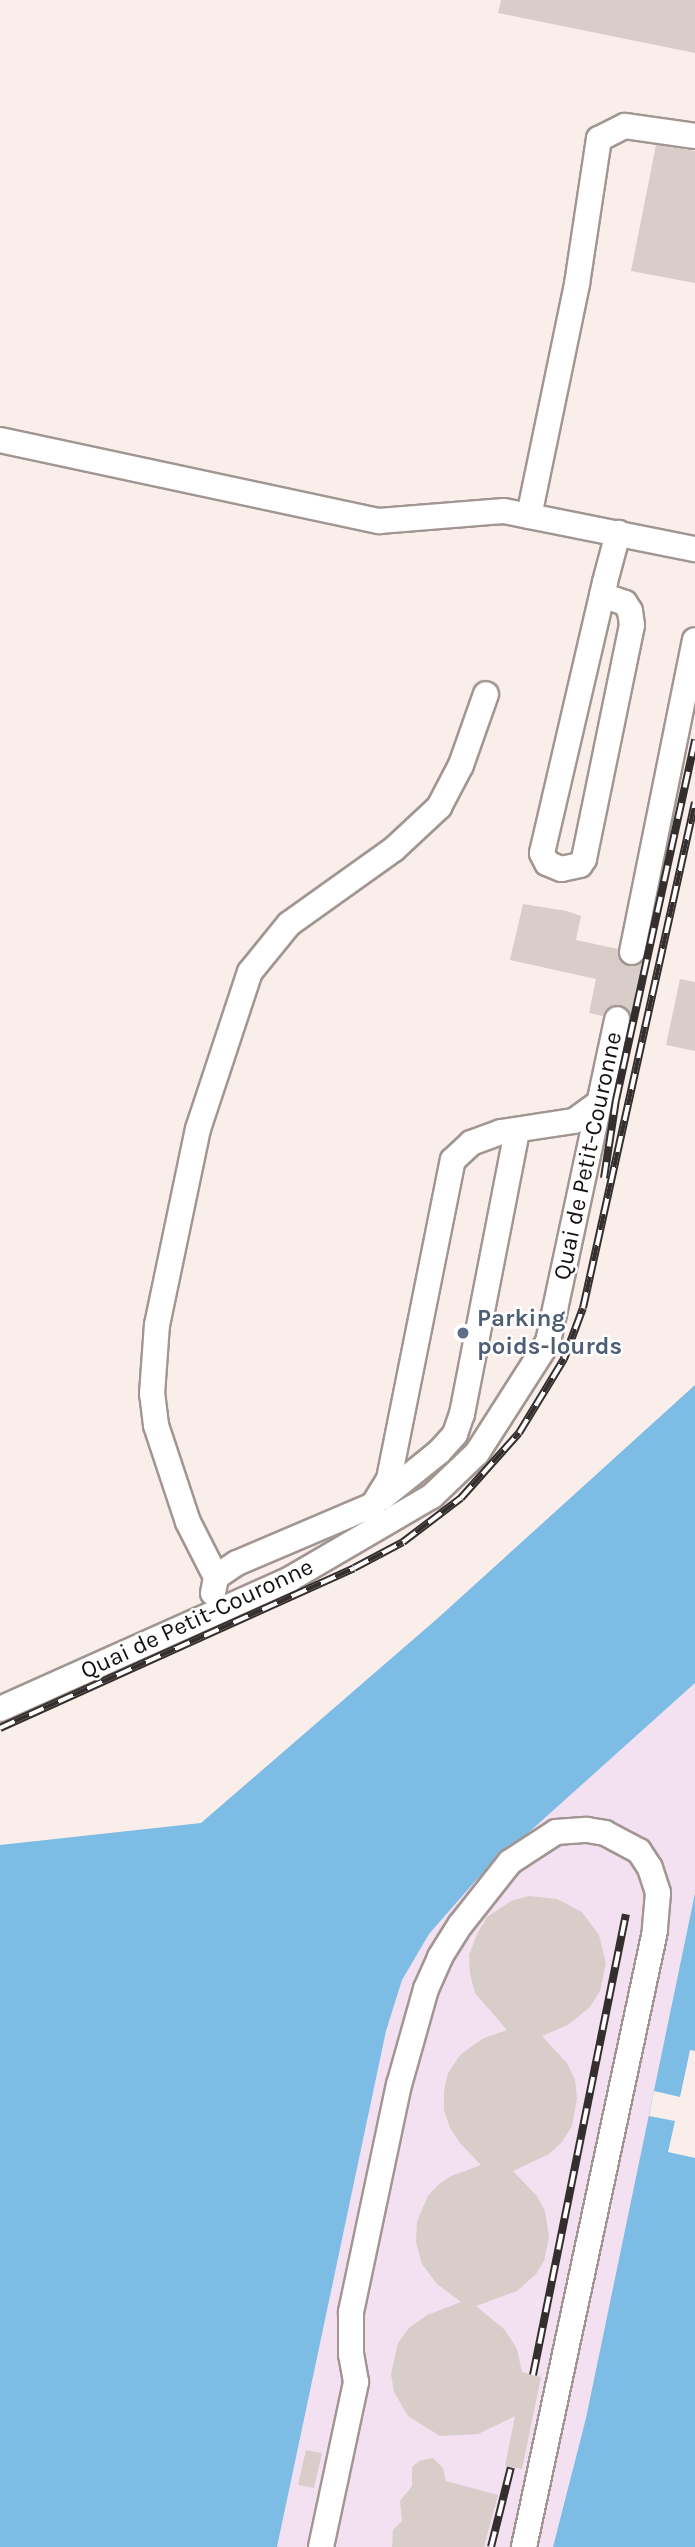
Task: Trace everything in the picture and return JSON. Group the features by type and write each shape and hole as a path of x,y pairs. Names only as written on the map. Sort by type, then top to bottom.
{"street":[{"path":"529,516 577,284 599,139 625,126 695,136"},
{"path":"0,440 379,520 504,511 695,549"},
{"path":"602,595 625,603 631,611 632,625 584,859 580,865 561,869 547,863 542,853 602,595 618,533"},
{"path":"632,952 695,640"},
{"path":"215,1595 156,1425 152,1394 157,1325 198,1129 250,972 289,924 394,849 439,807 461,765 486,694"},
{"name":"Quai de Petit-Couronne","path":"0,1692 215,1595 290,1579 432,1496 477,1453 548,1342 617,1019"},
{"path":"373,1505 390,1479 453,1160 471,1143 501,1132 574,1121 600,1102"},
{"path":"215,1595 237,1563 373,1505 439,1452 456,1434 463,1414 517,1130"},
{"name":"Quai de Petit-Couronne","path":"0,1709 215,1595"},
{"path":"321,2547 356,2382 351,2354 351,2312 399,2085 426,1989 440,1957 461,1924 510,1862 556,1832 587,1830 605,1833 639,1851 650,1868 658,1893 655,1931 524,2547"}],"shaded area":[{"path":"695,1683 695,1893 586,2418 553,2547 277,2547 386,2031 402,1980 429,1934 478,1878"}],"water":[{"path":"695,1385 695,1683 478,1878 429,1934 402,1980 386,2031 277,2547 0,2547 0,1845 201,1823 438,1618"},
{"path":"695,1893 695,2547 553,2547 586,2418"}],"pier":[{"path":"690,2050 695,2051 695,2158 668,2152 675,2121 649,2116 654,2091 680,2097"}],"building":[{"path":"501,0 695,0 695,53 498,13"},
{"path":"656,145 695,151 695,283 631,271"},
{"path":"523,904 581,916 576,940 618,949 618,957 628,966 641,963 631,1014 619,1004 606,1009 602,1016 589,1013 596,979 510,960"},
{"path":"680,979 695,982 695,1051 666,1045"},
{"path":"529,1896 557,1899 582,1912 599,1935 606,1963 600,1991 590,2007 568,2025 542,2036 567,2063 575,2080 577,2098 572,2126 562,2142 549,2154 513,2171 537,2196 545,2211 549,2237 544,2261 536,2274 517,2291 476,2306 505,2330 517,2349 522,2372 541,2377 522,2469 505,2466 515,2416 478,2434 440,2436 408,2416 394,2392 391,2374 398,2343 409,2328 427,2315 461,2302 437,2284 422,2264 416,2242 417,2221 428,2196 439,2184 451,2176 481,2165 450,2128 444,2110 444,2091 448,2073 461,2054 484,2038 507,2030 475,1993 469,1955 487,1917 511,1901"},
{"path":"306,2450 322,2453 314,2488 298,2485"},
{"path":"433,2458 443,2468 446,2481 498,2495 484,2547 392,2547 393,2530 402,2521 400,2501 412,2486 412,2467 419,2461"}],"tunnel":[{"path":"617,1019 632,952"}],"railway":[{"path":"604,1178 616,1100 695,740"},
{"path":"0,1728 354,1568 403,1542 461,1498 519,1433 564,1359 583,1308 695,802"},
{"path":"533,2375 626,1914"},
{"path":"491,2547 511,2467"}],"place":[{"name":"Parking poids-lourds","path":"463,1333"}]}
